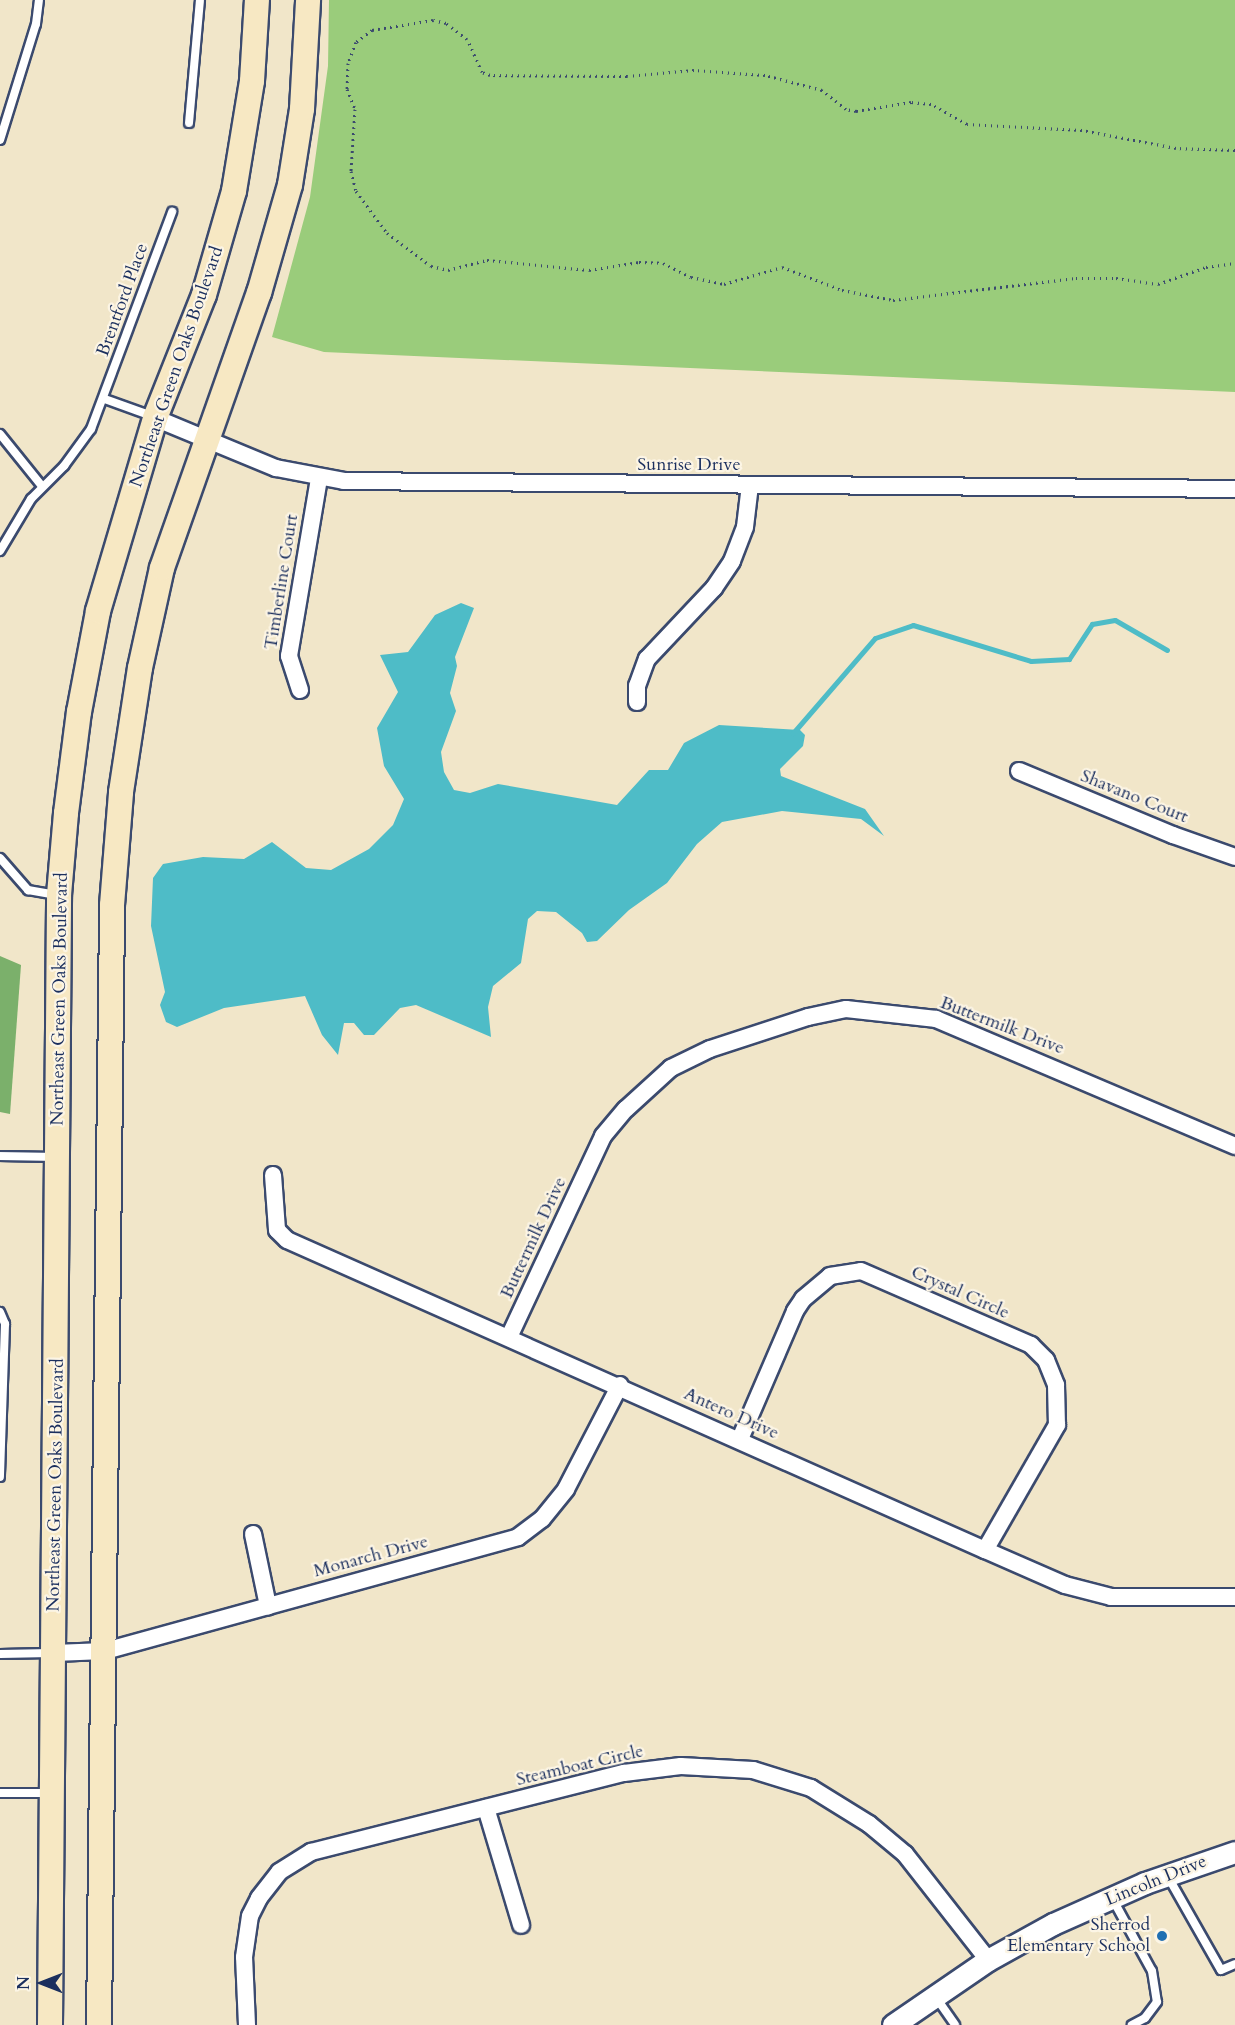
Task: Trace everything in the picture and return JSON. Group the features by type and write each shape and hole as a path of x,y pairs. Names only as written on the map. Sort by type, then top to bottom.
{"main road":[{"name":"Northeast Green Oaks Boulevard","path":"50,2025 59,895 79,712 98,611 155,418 195,321 229,211 247,123 257,0"},
{"path":"99,2025 112,904 121,792 140,668 162,568 205,440 259,293 290,185 302,110 308,0"}],"street":[{"name":"Sunrise Drive","path":"155,418 276,468 319,478 750,485 1235,489"},
{"name":"Timberline Court","path":"300,690 289,656 319,478"},
{"path":"637,702 637,686 647,659 714,588 732,561 745,527 750,485"},
{"name":"Shavano Court","path":"1019,771 1173,836 1235,857"},
{"name":"Buttermilk Drive","path":"509,1336 603,1136 626,1109 671,1068 710,1049 808,1017 846,1010 936,1019 984,1036 1235,1146"},
{"name":"Antero Drive","path":"273,1175 277,1230 287,1240 620,1385 985,1550 1065,1585 1111,1596 1235,1597"},
{"name":"Crystal Circle","path":"740,1439 795,1311 830,1276 861,1271 1031,1345 1046,1360 1056,1385 1057,1425 985,1550"},
{"name":"Monarch Drive","path":"54,1653 105,1652 518,1538 542,1519 566,1489 620,1385"},
{"path":"253,1534 268,1606"},
{"name":"Steamboat Circle","path":"247,2025 244,1957 250,1916 279,1872 311,1852 624,1773 681,1766 753,1770 811,1788 878,1831 905,1854 988,1960"},
{"path":"486,1808 521,1925"},
{"name":"Lincoln Drive","path":"893,2025 988,1960 1111,1897 1167,1874 1235,1852"}],"lane":[{"path":"0,140 36,24 39,0"},
{"path":"189,123 200,0"},
{"name":"Brentford Place","path":"0,551 42,486 79,447 105,399 172,212"},
{"path":"105,399 155,418"},
{"path":"0,434 42,486"},
{"path":"0,858 28,890 59,895"},
{"path":"0,1156 58,1157"},
{"path":"0,1312 5,1324 0,1477"},
{"path":"0,1654 54,1653"},
{"path":"0,1792 52,1793"},
{"path":"1167,1874 1221,1970 1235,1964"},
{"path":"1111,1897 1152,1971 1157,2002 1145,2018 1132,2025"},
{"path":"935,1996 956,2025"}],"path":[{"path":"1235,150 1176,148 1058,128 967,124 931,104 910,102 856,111 846,109 822,90 765,75 694,70 627,76 490,75 482,72 467,39 446,23 434,20 372,30 356,42 348,63 347,89 355,109 351,171 356,191 387,233 431,266 448,270 487,260 589,270 639,261 663,263 691,277 724,284 782,267 842,290 893,300 1076,278 1116,278 1158,284 1206,267 1235,263"}],"green space":[{"path":"329,0 1235,0 1235,392 324,352 272,337 310,197 328,66"},
{"path":"0,956 21,965 10,1114 0,1112"}],"water":[{"path":"461,603 474,608 455,657 457,666 450,693 456,711 441,752 444,772 454,790 470,793 498,784 617,805 649,770 668,770 684,743 719,725 800,730 805,735 803,746 780,769 781,776 865,809 884,836 861,819 782,811 722,822 697,844 667,883 629,910 597,941 587,942 582,933 556,912 537,911 528,919 521,963 493,986 488,1007 491,1037 416,1005 400,1008 374,1035 364,1035 354,1023 344,1023 338,1055 322,1035 305,996 224,1008 177,1027 166,1022 160,1005 165,992 151,926 153,878 163,864 203,857 244,859 272,842 306,868 331,870 369,849 393,825 404,799 384,766 377,728 398,692 380,655 408,652 435,615"}],"waterway":[{"path":"793,733 875,638 913,625 1031,661 1069,659 1092,624 1115,620 1167,650"}],"place":[{"name":"Sherrod Elementary School","path":"1162,1936"}]}
